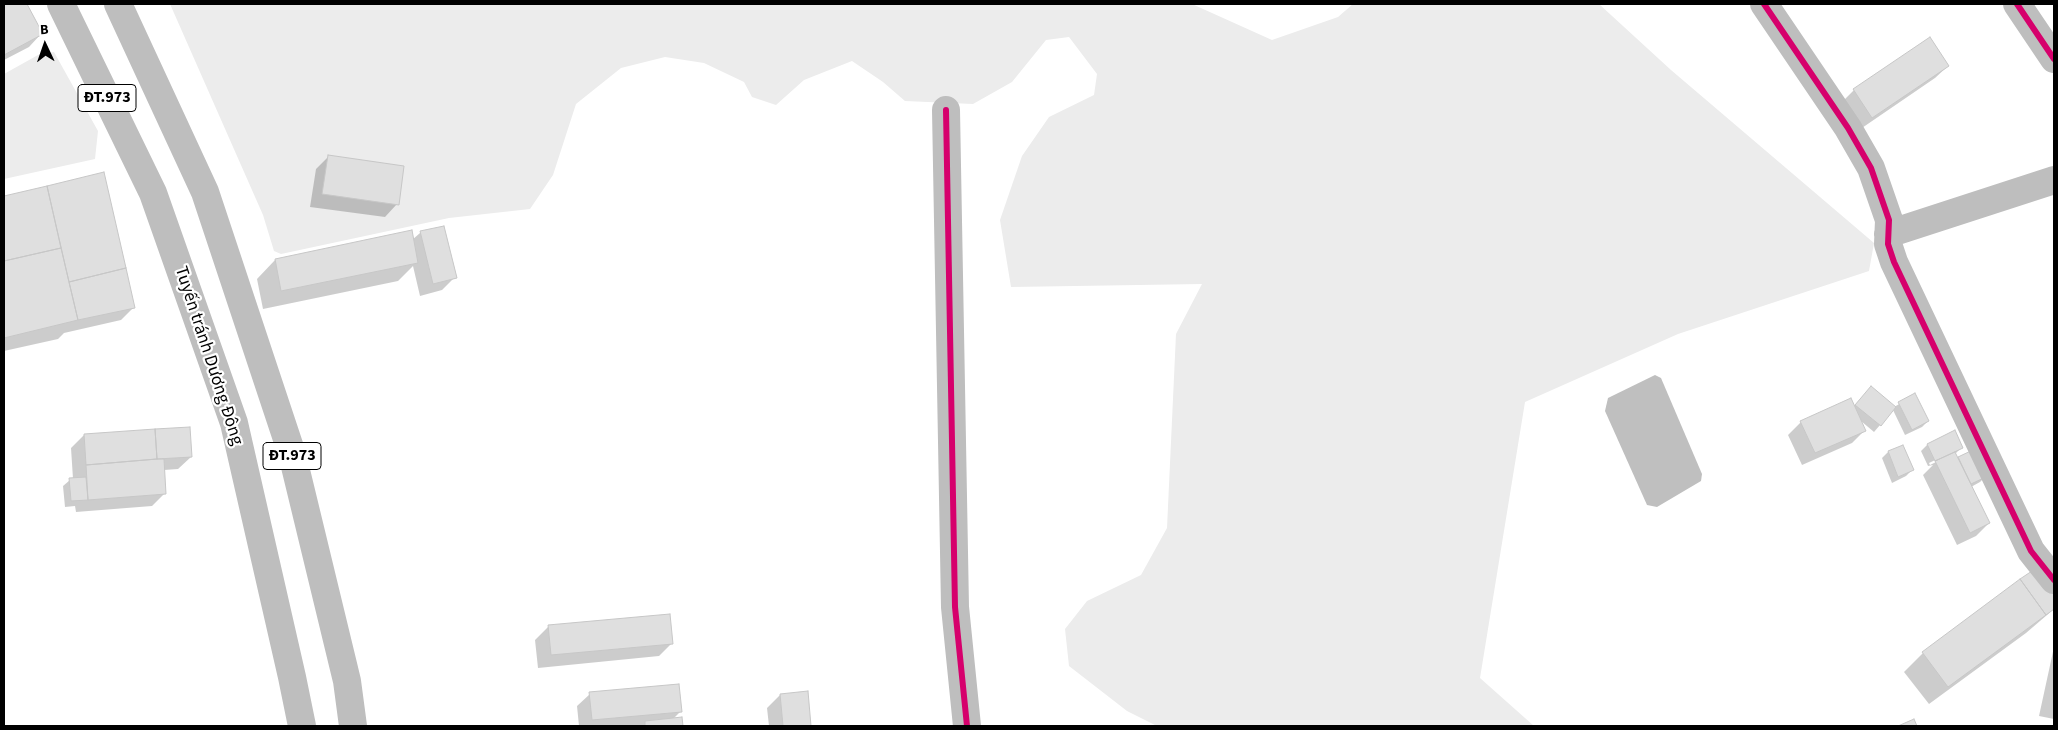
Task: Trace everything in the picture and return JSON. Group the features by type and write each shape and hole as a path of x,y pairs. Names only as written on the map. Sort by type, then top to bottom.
{"main road":[{"name":"Tuyến tránh Dương Đông","path":"61,4 152,193 234,423 302,726"},
{"name":"ĐT.973","path":"118,4 205,192 292,454 347,681 353,726"},
{"path":"1764,4 1848,128 1871,168 1889,220 1888,244 1894,262 2031,551 2054,580"},
{"path":"2017,4 2054,59"},
{"path":"946,110 954,607 967,726"},
{"path":"1888,234 2054,180"}],"shaded area":[{"path":"170,4 1192,4 1272,40 1338,17 1353,4 1599,4 1671,70 1874,243 1869,271 1678,334 1525,402 1480,678 1534,726 1157,726 1127,711 1069,666 1065,629 1087,601 1141,575 1167,528 1176,334 1202,284 1011,287 1000,220 1022,156 1049,117 1094,95 1097,74 1069,37 1046,40 1012,82 973,104 905,101 883,82 852,61 804,80 776,105 752,97 744,82 704,63 665,57 621,68 576,104 553,175 530,209 449,218 281,254 274,251 263,215"},
{"path":"54,52 98,131 95,159 4,179 4,74 38,55"},
{"path":"1655,375 1661,378 1702,474 1701,481 1657,507 1647,505 1605,411 1608,398"}],"building":[{"path":"4,4 27,4 43,34 4,55"},
{"path":"1930,37 1949,66 1872,118 1853,89"},
{"path":"328,155 404,166 399,205 322,194"},
{"path":"104,172 126,268 69,282 47,186"},
{"path":"47,186 61,248 4,261 4,196"},
{"path":"444,226 457,278 433,284 420,231"},
{"path":"412,230 418,263 281,291 275,259"},
{"path":"61,248 78,320 4,338 4,261"},
{"path":"126,268 135,308 78,320 69,282"},
{"path":"1871,386 1896,407 1881,426 1855,405"},
{"path":"1915,393 1929,421 1912,430 1898,402"},
{"path":"1851,398 1866,431 1815,453 1800,421"},
{"path":"190,427 192,457 157,459 155,429"},
{"path":"155,429 157,459 86,465 84,434"},
{"path":"1955,430 1963,448 1935,461 1927,444"},
{"path":"1903,445 1914,470 1898,477 1888,451"},
{"path":"1975,449 1988,476 1971,484 1958,457"},
{"path":"1955,452 1990,523 1970,533 1935,461"},
{"path":"164,459 166,494 88,500 86,465"},
{"path":"86,477 88,500 71,501 69,478"},
{"path":"2038,567 2054,588 2054,609 2046,615 2020,579"},
{"path":"2020,579 2046,615 1948,687 1922,652"},
{"path":"670,614 673,644 551,655 548,625"},
{"path":"679,684 682,712 592,720 589,692"},
{"path":"808,691 811,726 783,726 780,694"},
{"path":"682,717 683,726 645,726 645,721"},
{"path":"1914,719 1917,726 1898,726"}],"cycle path":[{"path":"1764,4 1848,128 1871,168 1889,220 1888,244 1894,262 2031,551 2054,580"},
{"path":"2017,4 2054,59"},
{"path":"946,110 955,607 967,726"}]}
